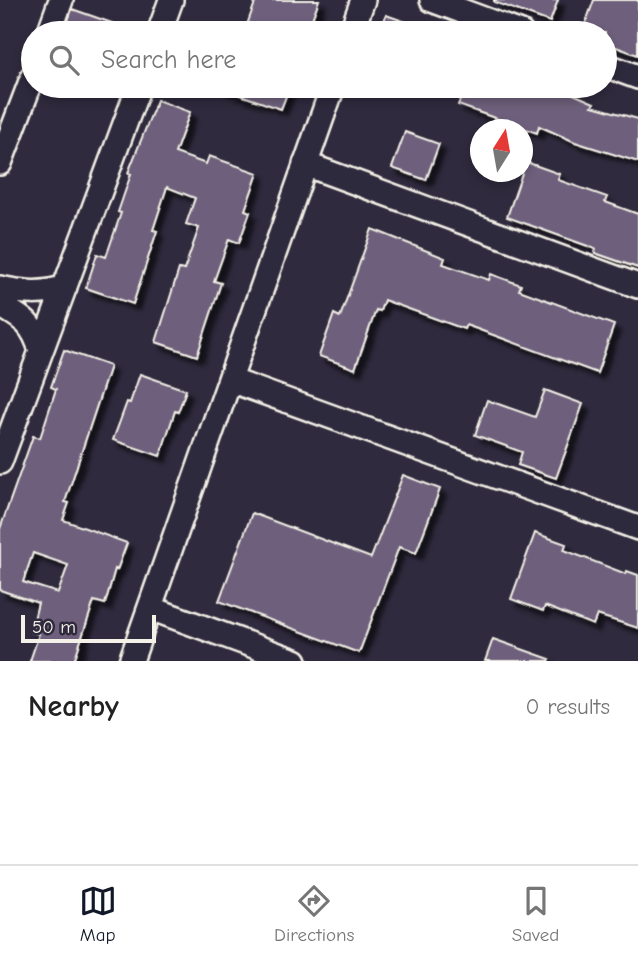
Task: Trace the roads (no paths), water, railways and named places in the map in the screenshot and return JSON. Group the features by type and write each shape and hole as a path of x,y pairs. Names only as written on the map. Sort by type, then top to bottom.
{"street":[{"path":"53,21 61,0"},
{"path":"163,21 171,0"},
{"path":"355,21 363,0"},
{"path":"432,0 489,21"},
{"path":"617,69 638,77"},
{"path":"0,163 6,130 22,98"},
{"path":"0,461 135,98"},
{"path":"131,661 329,98"},
{"path":"305,164 638,286"},
{"path":"0,288 49,293 65,288"},
{"path":"0,305 35,331 41,351"},
{"path":"230,380 638,528"},
{"path":"150,608 295,661"}]}
